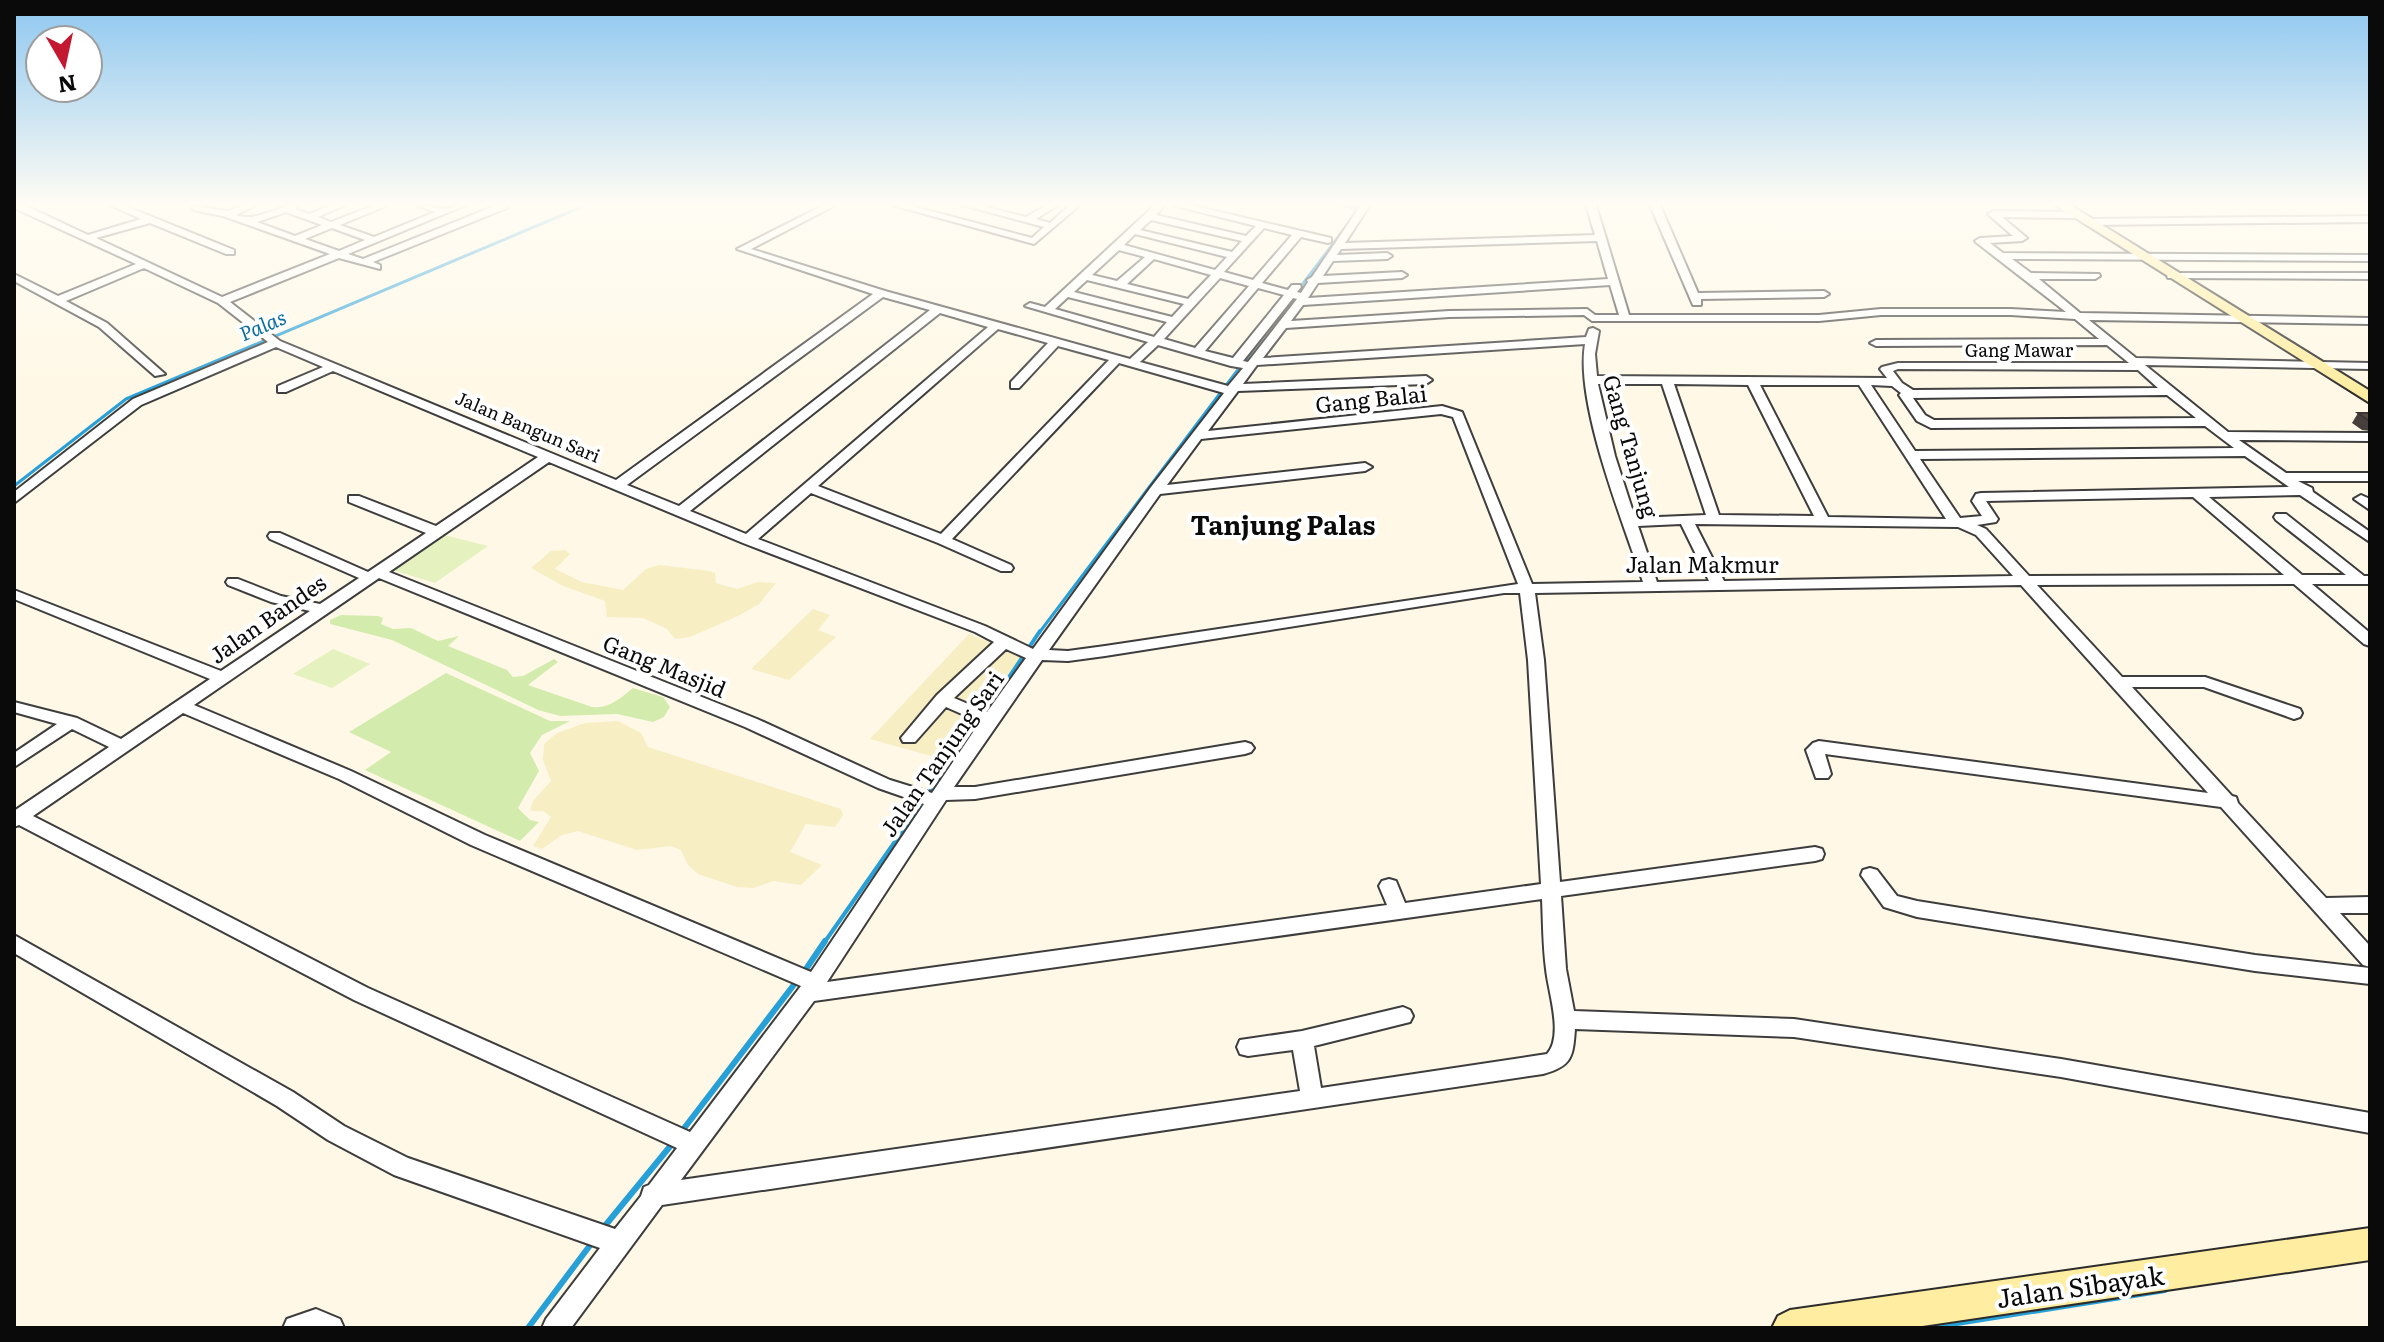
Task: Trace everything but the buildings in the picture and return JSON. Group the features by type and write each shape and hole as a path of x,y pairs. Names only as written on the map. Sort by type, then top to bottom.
{"street":[{"path":"58,300 135,268"},
{"name":"Jalan Bangun Sari","path":"152,268 222,301 271,340 617,486 683,510 748,540 1005,641 1030,654"},
{"path":"222,301 306,268"},
{"path":"798,268 1116,360 1232,389 1426,380"},
{"path":"1047,311 1093,268"},
{"path":"1119,285 1139,268"},
{"path":"1202,268 1298,297 1613,282"},
{"path":"1131,364 1223,268"},
{"path":"1197,353 1268,268"},
{"path":"1246,365 1318,268"},
{"name":"Jalan Tanjung Sari","path":"555,1328 611,1238 652,1195 687,1142 808,983 938,798 985,718 1030,654 1197,436 1246,365 1284,325 1298,297 1320,268"},
{"path":"1609,268 1625,318"},
{"path":"1682,268 1705,318"},
{"path":"2017,268 2206,422 2370,538"},
{"path":"2158,268 2368,396"},
{"path":"1312,280 1402,275"},
{"path":"1084,276 1191,303"},
{"path":"2029,276 2095,276"},
{"path":"2172,276 2370,276"},
{"path":"14,277 103,325 159,374"},
{"path":"617,486 881,293"},
{"path":"1066,293 1174,321"},
{"path":"1694,296 1824,294"},
{"path":"1030,306 1246,365 1589,340"},
{"path":"683,510 939,308"},
{"path":"1284,325 1514,312 1587,312 1592,318 1819,318 1894,312 2370,321"},
{"name":"Gang Tanjung","path":"1592,318 1594,328 1586,357 1608,451 1651,585"},
{"path":"748,540 998,324"},
{"path":"15,498 137,402 271,340"},
{"path":"1015,385 1057,341"},
{"path":"1876,343 2111,342"},
{"path":"943,540 1116,360"},
{"path":"282,389 334,366"},
{"name":"Gang Mawar","path":"1895,382 1886,369 1898,366 2370,366"},
{"path":"1592,380 1895,382 1911,394"},
{"path":"1667,382 1714,519"},
{"path":"1753,382 1823,521"},
{"path":"1863,382 1956,523 1975,527 2230,802 2370,959"},
{"path":"2171,391 1905,395 1924,422 1931,424 2206,422"},
{"name":"Gang Balai","path":"1197,436 1453,412 1458,415 1527,589"},
{"path":"2225,436 2370,437"},
{"path":"1912,455 2246,452"},
{"name":"Jalan Bandes","path":"16,818 547,457"},
{"path":"1156,490 1365,467"},
{"path":"2285,477 2370,477"},
{"path":"808,487 1006,568"},
{"path":"1632,522 1714,519 1956,523 1991,519 1979,501 1981,497 2307,491"},
{"path":"2195,492 2370,641"},
{"path":"354,499 435,531"},
{"path":"2281,517 2366,580"},
{"path":"1686,520 1718,584"},
{"name":"Gang Masjid","path":"275,536 751,723 884,784 938,798"},
{"name":"Jalan Makmur","path":"1030,654 1105,651 1454,594 1527,589 1718,584 2366,580"},
{"path":"233,582 276,599 320,609"},
{"path":"652,1195 1554,1062 1563,1052 1565,1020 1556,969 1536,660 1527,589"},
{"path":"14,594 223,678"},
{"path":"909,738 943,699 1005,641"},
{"path":"2116,682 2205,682 2294,713"},
{"path":"943,699 985,718"},
{"path":"181,706 345,775 478,840 808,983 1399,911 1815,854"},
{"path":"14,708 71,722 122,746"},
{"path":"14,761 71,722"},
{"path":"1822,774 1815,750 1819,747 2230,802"},
{"path":"938,798 1245,748"},
{"path":"16,818 361,994 687,1142"},
{"path":"1870,875 1891,902 1917,909 2255,963 2370,976"},
{"path":"1389,886 1399,911"},
{"path":"2320,906 2370,905"},
{"path":"14,943 285,1099 336,1133 402,1167 611,1238"},
{"path":"1248,1047 1302,1040 1403,1016"},
{"path":"1565,1020 1794,1028 2076,1071 2370,1123"},
{"path":"1302,1040 1312,1098"},
{"name":"Jalan Sibayak","path":"1790,1328 2370,1244"},
{"path":"296,1328 316,1322 331,1328"}],"shaded area":[{"path":"565,550 570,554 555,569 582,582 623,590 646,569 659,565 710,571 715,573 716,583 737,589 758,582 776,583 759,604 738,616 690,637 675,639 667,629 643,618 607,617 605,601 563,586 531,568 551,551"},
{"path":"813,609 830,615 818,630 836,637 789,680 751,669"},
{"path":"969,634 1028,657 953,762 870,739"},
{"path":"618,721 641,733 648,747 841,809 843,815 835,827 806,824 790,852 822,865 801,885 774,881 753,888 737,887 698,874 688,865 681,850 671,846 637,850 578,831 562,835 542,849 533,846 551,817 543,811 530,811 533,801 551,781 543,760 544,744 557,733 585,723"}],"green space":[{"path":"444,535 488,546 435,583 392,570"},
{"path":"341,615 378,616 383,618 381,624 393,629 411,628 438,641 459,636 448,646 507,670 513,677 523,676 554,659 558,662 528,685 592,707 609,705 633,688 663,697 670,707 664,717 653,722 617,714 560,716 538,710 392,640 330,624 330,620"},
{"path":"333,649 370,664 332,688 293,674"},
{"path":"446,673 550,721 570,721 542,735 530,753 539,771 518,808 530,820 539,822 520,841 365,770 391,752 349,732"}],"waterway":[{"name":"Palas","path":"14,486 126,399 438,268"},
{"path":"1039,633 1315,268"},
{"path":"985,713 1040,631"},
{"path":"824,943 980,720"},
{"path":"804,972 825,941"},
{"path":"682,1131 796,982"},
{"path":"604,1227 672,1144"},
{"path":"528,1328 594,1240"},
{"path":"1926,1328 2165,1290"}],"district":[{"name":"Tanjung Palas","path":"1283,523"}]}
